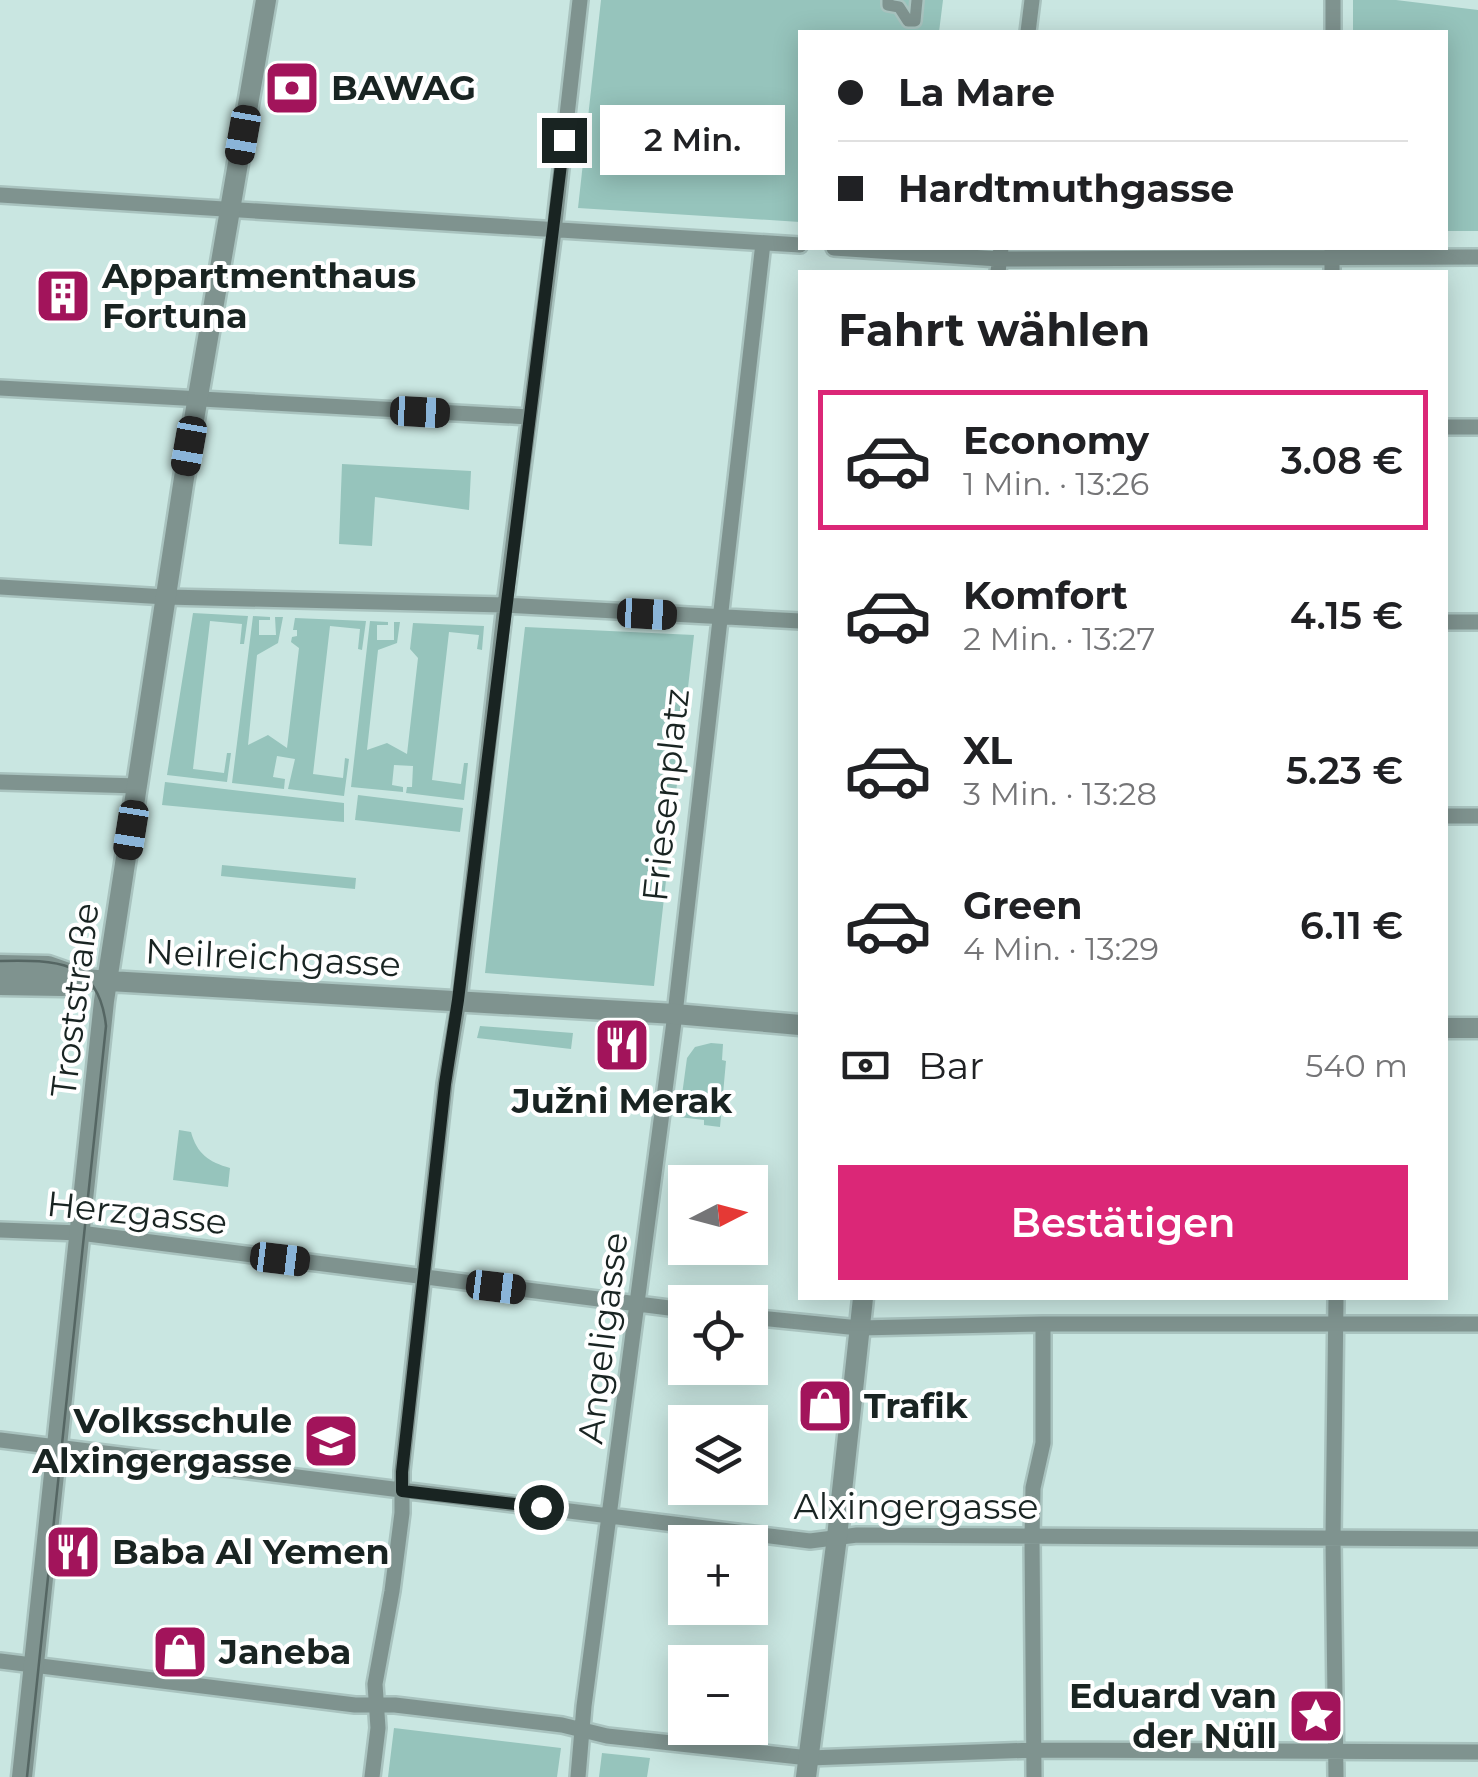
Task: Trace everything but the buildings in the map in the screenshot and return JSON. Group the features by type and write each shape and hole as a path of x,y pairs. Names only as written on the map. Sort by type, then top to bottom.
{"street":[{"name":"Troststraße","path":"22,1777 108,981 166,597 266,0"},
{"path":"372,1777 378,1728 375,1684 392,1592 445,1084 580,0"},
{"path":"888,0 888,5 899,7 908,21 915,21 917,0"},
{"path":"1028,30 1032,0"},
{"path":"1332,30 1333,0"},
{"path":"0,196 798,245"},
{"path":"718,618 763,243"},
{"path":"862,250 999,260 1478,257"},
{"path":"0,388 529,418"},
{"path":"1448,427 1478,427"},
{"path":"0,587 798,621"},
{"name":"Friesenplatz","path":"675,1014 718,618"},
{"path":"1448,622 1478,622"},
{"path":"0,782 138,786"},
{"path":"1448,816 1478,816"},
{"name":"Neilreichgasse","path":"0,965 48,966 84,979 108,981 458,1000"},
{"name":"Neilreichgasse","path":"0,985 63,986 84,979"},
{"path":"458,1000 798,1025"},
{"name":"Angeligasse","path":"578,1777 675,1014"},
{"path":"1448,1028 1478,1028"},
{"name":"Herzgasse","path":"0,1230 80,1233 668,1309"},
{"path":"807,1767 863,1300"},
{"path":"1336,1300 1336,1777"},
{"path":"768,1319 859,1328 1478,1324"},
{"path":"1034,1777 1032,1538 1033,1488 1043,1443 1043,1324"},
{"name":"Alxingergasse","path":"0,1440 810,1541 857,1535 1478,1538"},
{"path":"0,1661 355,1705 562,1725 607,1736 807,1767 1035,1750 1478,1752"}],"green space":[{"path":"601,0 943,0 939,30 798,30 798,222 578,208"},
{"path":"1353,0 1396,0 1478,10 1478,231 1448,231 1448,30 1353,30"},
{"path":"342,464 471,471 469,510 375,497 372,546 339,544"},
{"path":"193,613 248,616 244,644 240,644 242,624 210,621 193,769 224,773 227,753 231,753 227,782 167,775"},
{"path":"253,616 270,617 259,620 259,635 276,635 275,617 283,617 278,643 257,655 248,745 268,735 287,748 299,648 291,642 297,636 297,630 293,630 295,618 366,621 362,650 358,649 360,629 330,626 313,774 343,778 345,758 349,759 344,796 288,789 295,759 277,756 273,777 285,779 284,789 232,783"},
{"path":"370,621 388,622 377,625 377,640 394,640 394,622 400,622 397,643 378,650 367,750 387,743 407,754 418,658 410,649 413,623 484,626 482,650 477,649 479,635 449,632 432,780 461,784 464,763 468,763 464,800 406,793 407,787 412,787 413,766 394,765 392,785 403,787 403,792 351,787"},
{"path":"525,627 694,635 654,986 485,973"},
{"path":"165,782 344,803 344,822 162,805"},
{"path":"358,795 463,808 460,832 355,820"},
{"path":"222,865 356,878 355,889 221,876"},
{"path":"480,1026 573,1033 571,1049 477,1038"},
{"path":"723,1044 722,1060 726,1061 720,1127 704,1125 704,1120 679,1117 687,1058 695,1047"},
{"path":"179,1130 191,1132 205,1156 230,1168 228,1187 173,1180"},
{"path":"394,1728 561,1748 557,1777 388,1777"},
{"path":"602,1753 650,1758 647,1777 599,1777"}],"tram line":[{"path":"0,961 39,961 71,968 94,987 106,1026 27,1777"}],"place":[{"name":"BAWAG","path":"292,88"},
{"name":"Appartmenthaus Fortuna","path":"63,296"},
{"name":"Južni Merak","path":"622,1045"},
{"name":"Trafik","path":"825,1406"},
{"name":"Volksschule Alxingergasse","path":"331,1441"},
{"name":"Baba Al Yemen","path":"73,1552"},
{"name":"Janeba","path":"180,1652"},
{"name":"Eduard van der Nüll","path":"1316,1716"}],"route":[{"path":"541,1507 402,1491 402,1472 445,1084 564,140"}]}
